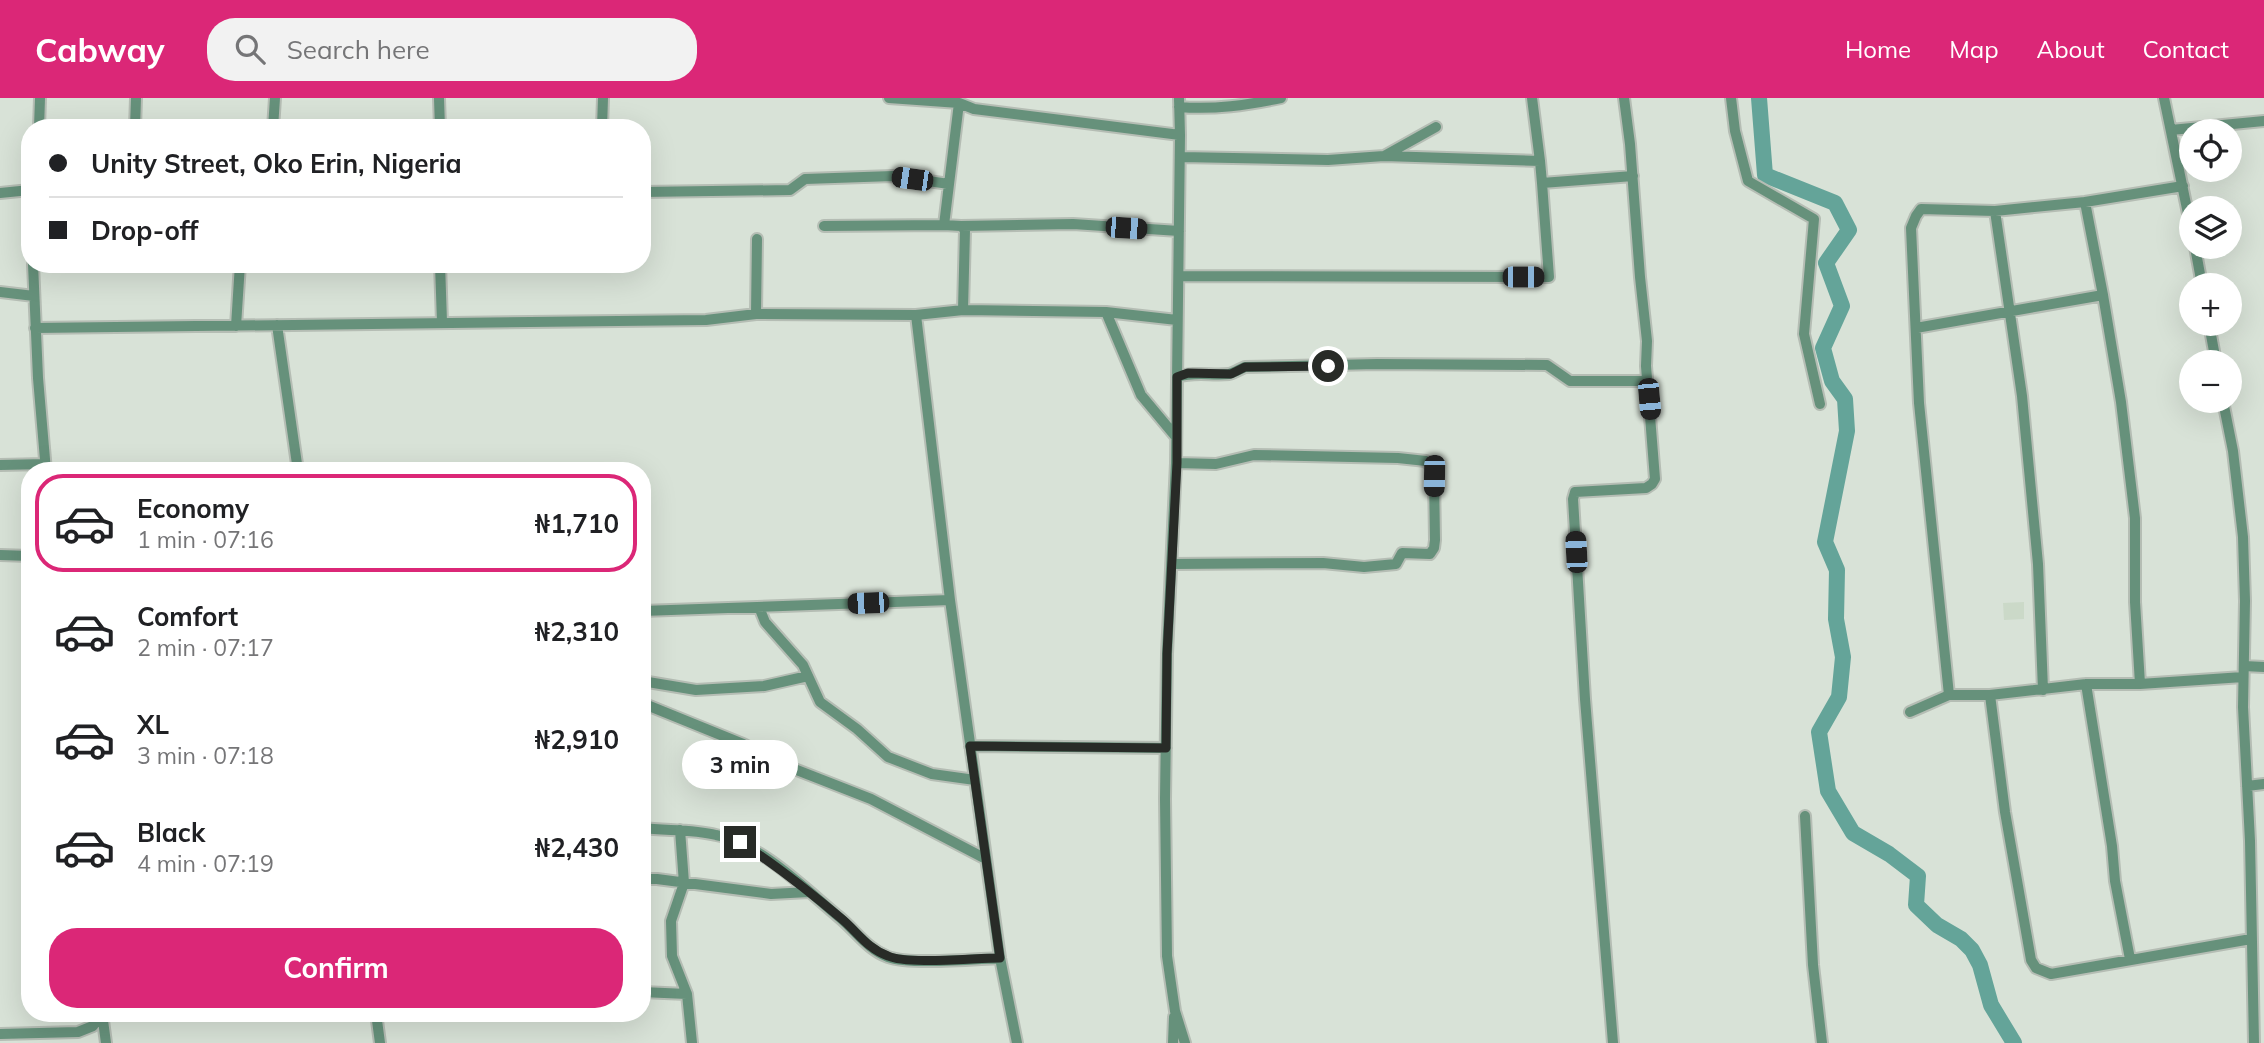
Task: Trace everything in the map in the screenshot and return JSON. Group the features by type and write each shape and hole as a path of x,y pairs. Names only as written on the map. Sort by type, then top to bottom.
{"street":[{"path":"39,119 40,98"},
{"path":"135,119 136,98"},
{"path":"274,119 275,98"},
{"path":"439,98 440,119"},
{"path":"602,119 603,98"},
{"path":"889,98 961,101 974,108 1180,135"},
{"path":"1185,1043 1175,1011 1167,956 1166,748 1177,463 1181,157 1179,103 1209,109 1246,106 1281,98"},
{"path":"1180,276 1549,277 1532,98"},
{"path":"1613,1043 1585,699 1573,499 1575,492 1646,488 1655,478 1647,380 1647,341 1624,98"},
{"path":"1731,98 1735,131 1748,181 1814,219 1804,334 1820,404"},
{"path":"2164,98 2185,196"},
{"path":"944,225 961,101"},
{"path":"2171,130 2264,121"},
{"path":"1384,156 1436,127"},
{"path":"1181,157 1328,160 1384,156 1540,161"},
{"path":"651,192 790,190 805,179 893,176 949,184"},
{"path":"1542,183 1633,176"},
{"path":"1949,695 1928,513 1919,403 1911,228 1916,216 1922,209 1995,211 2085,202 2183,187"},
{"path":"0,192 21,191"},
{"path":"2085,202 2121,401 2135,519 2135,602 2140,684"},
{"path":"1995,211 2022,396 2038,564 2043,690"},
{"path":"824,226 1073,224 1179,231"},
{"path":"961,226 965,230 963,310"},
{"path":"756,314 757,239"},
{"path":"33,273 46,462"},
{"path":"236,326 239,273"},
{"path":"440,273 442,322"},
{"path":"0,292 34,296"},
{"path":"1916,328 2103,295"},
{"path":"36,328 706,320 756,314 916,315 963,310 1107,312 1177,320"},
{"path":"1107,312 1141,395 1176,437"},
{"path":"916,315 970,746 1000,958 1017,1043"},
{"path":"276,325 297,462"},
{"path":"1177,377 1188,373 1231,374 1245,367 1429,364 1546,365 1570,381 1647,380"},
{"path":"2225,413 2244,537 2243,707 2248,786 2253,1043"},
{"path":"1172,564 1310,563 1364,567 1396,564 1402,553 1430,554 1435,540 1434,476 1432,467 1426,461 1254,454 1216,464 1177,463"},
{"path":"0,465 21,466"},
{"path":"0,555 21,556"},
{"path":"651,611 950,600"},
{"path":"759,607 765,622 803,665 820,702 857,729 888,757 932,774 975,780"},
{"path":"1910,712 1949,695 1990,695 2086,684 2140,684 2264,667"},
{"path":"651,682 696,690 764,686 808,676"},
{"path":"2086,684 2111,834 2115,881 2130,959"},
{"path":"1990,695 2005,812 2031,960 2036,968 2051,974 2251,939"},
{"path":"651,707 743,744 779,763 871,799 986,859"},
{"path":"970,746 1166,748"},
{"path":"2248,786 2264,784"},
{"path":"1805,816 1813,965 1822,1043"},
{"path":"651,828 716,835 740,842 846,922 869,947 890,958 1000,958"},
{"path":"680,830 684,883 671,921 672,956 687,994 692,1043"},
{"path":"651,878 771,894 809,892"},
{"path":"651,992 687,994"},
{"path":"1173,1043 1175,1011"},
{"path":"0,1034 78,1032 93,1026 96,1022"},
{"path":"103,1022 106,1043"},
{"path":"377,1022 380,1043"}],"shaded area":[{"path":"2024,602 2024,619 2004,620 2003,603"}],"waterway":[{"path":"1759,98 1765,175 1835,203 1849,230 1826,263 1842,306 1823,348 1832,381 1845,399 1847,431 1825,542 1837,570 1836,619 1843,657 1839,697 1819,732 1828,791 1853,833 1889,854 1918,876 1916,905 1937,925 1961,939 1972,950 1980,965 1991,1005 2014,1043"}],"route":[{"path":"740,842 846,922 869,947 890,958 1000,958 970,746 1166,748 1167,654 1177,463 1177,377 1202,372 1231,374 1245,367 1328,366"}]}
